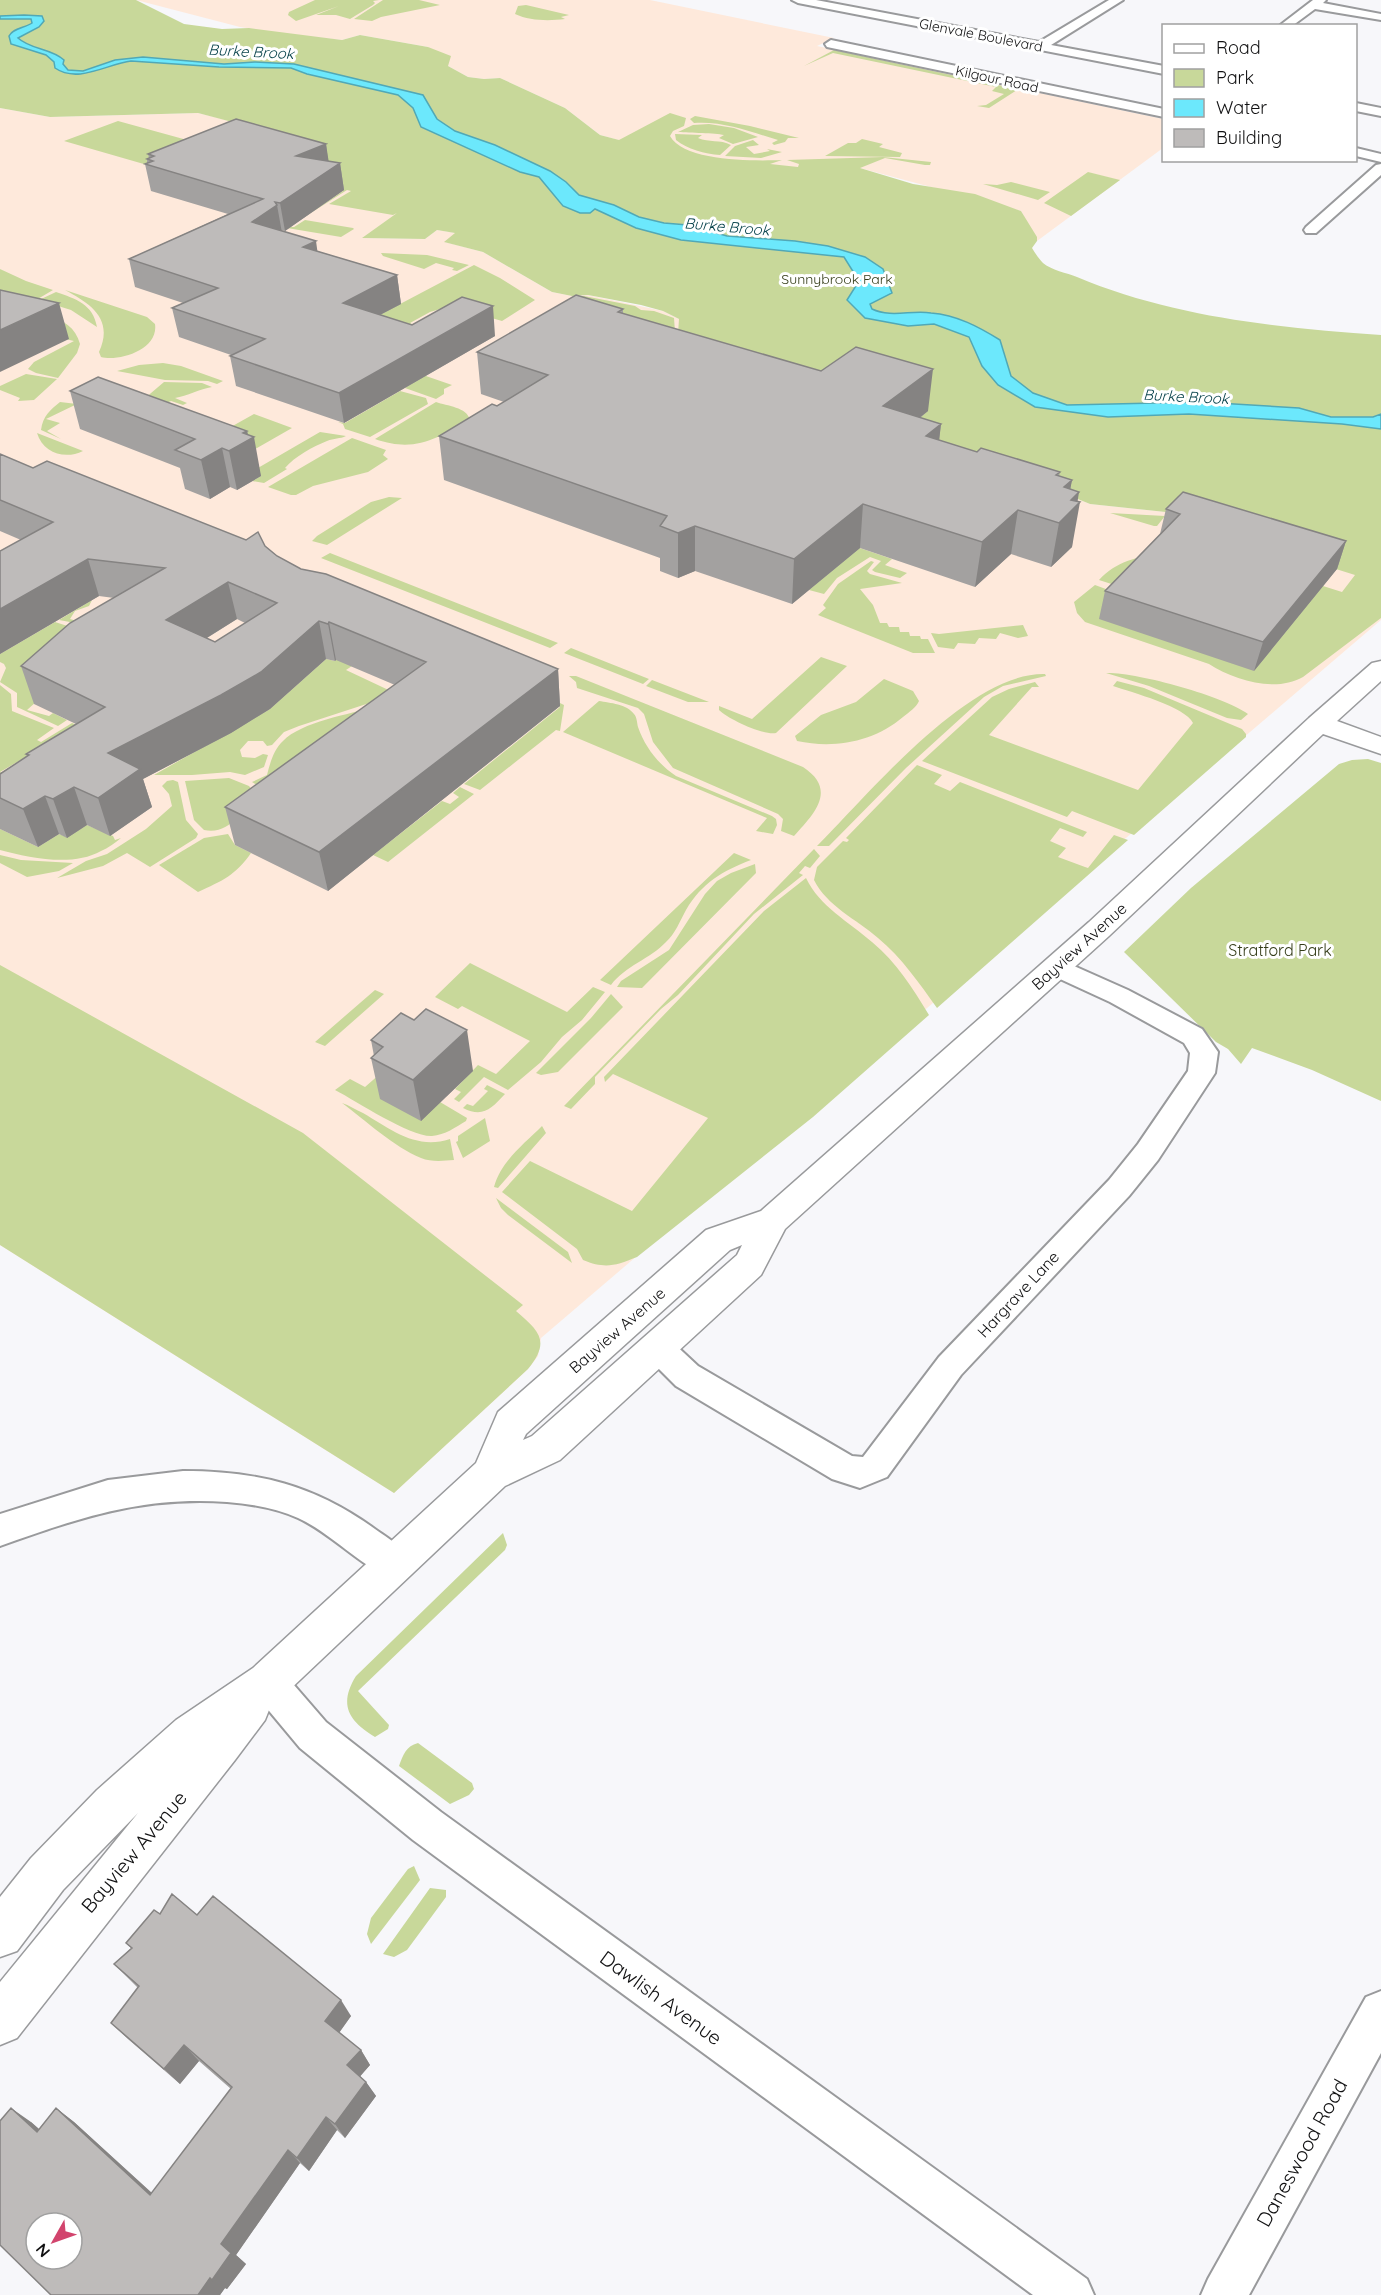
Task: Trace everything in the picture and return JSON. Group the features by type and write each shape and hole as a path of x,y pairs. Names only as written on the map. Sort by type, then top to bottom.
{"main road":[{"name":"Bayview Avenue","path":"0,1934 47,1874 113,1806 191,1735 268,1682 491,1474 546,1449 749,1265 774,1220 1056,967 1294,749 1318,723 1381,668"},
{"path":"1318,723 1381,746"},
{"name":"Bayview Avenue","path":"491,1474 511,1424 718,1240 774,1220"},
{"name":"Bayview Avenue","path":"0,2021 71,1929 207,1764 268,1682"}],"street":[{"name":"Glenvale Boulevard","path":"798,0 1162,70"},
{"path":"1041,46 1117,0"},
{"path":"1287,24 1316,3 1381,17"},
{"path":"868,24 897,9"},
{"name":"Kilgour Road","path":"838,40 1162,113"},
{"path":"1357,107 1381,112"},
{"path":"1357,152 1381,158"},
{"path":"1311,230 1381,168"},
{"name":"Hargrave Lane","path":"658,1348 687,1376 844,1469 860,1473 875,1467 950,1366 1119,1188 1148,1152 1201,1073 1204,1052 1193,1036 1128,1001 1056,967"},
{"path":"0,1530 110,1494 206,1486 248,1490 288,1498 312,1508 337,1523 394,1563"},
{"name":"Dawlish Avenue","path":"268,1682 313,1735 435,1833 1071,2295"},
{"name":"Daneswood Road","path":"1224,2295 1381,2012"}],"shaded area":[{"path":"136,0 650,0 834,38 817,46 1162,119 1162,149 1037,241 1021,211 856,167 824,169 695,161 600,135 565,108 500,78 468,77 448,66 428,47 360,35 342,40 240,27"},
{"path":"0,108 50,117 198,113 283,134 413,202 363,238 425,239 437,230 456,233 445,242 483,252 552,292 572,296 588,295 663,311 679,319 679,329 928,412 906,428 1090,504 1175,513 1381,581 1381,620 541,1338 538,1356 528,1369 394,1493 0,1245 0,276 6,273 0,269"}],"green space":[{"name":"Sunnybrook Park","path":"0,0 136,0 184,24 222,29 249,28 342,40 360,35 428,47 451,56 448,66 468,77 500,78 565,108 600,135 619,140 670,113 686,118 684,126 673,131 670,136 678,145 690,151 722,158 782,160 770,164 798,167 799,164 787,160 883,157 931,162 930,165 925,165 885,158 860,168 913,184 975,194 1021,211 1037,237 1032,248 1043,263 1113,291 1150,302 1226,318 1304,329 1381,335 1381,618 1303,677 1280,684 1242,679 1209,664 1085,622 1077,613 1074,602 1095,585 1122,595 1323,586 1342,592 1355,575 1260,545 1175,513 1090,504 906,429 927,411 678,334 679,319 663,311 588,295 572,296 552,292 483,252 444,242 455,233 437,230 425,239 362,238 397,213 393,215 329,204 351,191 347,190 303,218 343,191 267,131 198,113 50,117 0,108"},
{"path":"315,0 379,0 373,1 375,3 373,5 350,19 336,15 316,15 339,6 296,21 288,15 289,12"},
{"path":"383,0 419,0 440,5 381,17 372,21 354,19"},
{"path":"526,5 569,15 561,17 565,19 546,20 515,14 518,6"},
{"path":"834,50 1017,90 989,108 977,106 986,105 1004,94 992,91 996,87 833,53 804,66"},
{"path":"695,116 799,138 788,138 785,142 774,145 772,143 778,140 727,125 694,123 690,119"},
{"path":"118,121 227,151 168,171 64,141"},
{"path":"709,124 734,128 758,137 733,144 719,138 724,135 678,132 693,125"},
{"path":"675,134 702,135 698,138 731,145 720,155 708,154 680,143 676,140"},
{"path":"862,139 883,144 879,147 902,153 900,157 825,156 848,143 856,143"},
{"path":"753,140 759,145 746,147 754,154 770,151 767,149 782,152 761,158 725,156 735,146"},
{"path":"1088,172 1120,180 1071,216 1044,203"},
{"path":"1011,182 1050,192 1038,200 983,184 997,185"},
{"path":"305,220 354,229 341,237 275,226 294,227"},
{"path":"381,253 427,255 469,265 457,271 436,263 424,269 383,256"},
{"path":"474,265 535,300 502,321 450,306 430,312 410,323 418,327 347,332"},
{"path":"0,269 53,290 36,300 0,290"},
{"path":"65,290 147,317 155,324 155,333 151,341 127,356 101,357 99,352 104,330 102,322 91,307"},
{"path":"56,292 77,300 88,308 97,327 71,310 39,300"},
{"path":"579,297 635,306 641,310 654,311 674,318 675,332"},
{"path":"0,310 48,316 68,325 75,333 80,344 77,353 58,378 28,369 34,362 74,341 9,326"},
{"path":"163,363 181,366 223,381 217,384 208,381 165,380 117,371 139,365"},
{"path":"26,374 57,379 34,400 18,401 20,398 0,390 0,386"},
{"path":"423,375 452,385 444,389 444,394 436,399 405,388"},
{"path":"164,382 202,383 212,387 175,398 187,403 183,405 171,401 162,405 144,399"},
{"path":"400,391 426,398 428,404 370,437 345,429 343,424 338,422 345,423"},
{"path":"60,402 77,404 46,419 60,423 47,431 61,439 41,430 43,421"},
{"path":"436,402 465,412 470,420 424,442 402,445 375,439"},
{"path":"254,414 292,428 231,463 229,428"},
{"path":"320,432 346,436 310,449 285,468 287,469 264,483 252,481 261,476 251,472"},
{"path":"37,433 83,451 69,455 56,453 44,446"},
{"path":"352,438 386,450 383,455 388,459 368,472 313,486 296,495 268,487"},
{"path":"389,497 402,498 327,545 312,541 371,502"},
{"path":"1110,513 1165,516 1157,526 1154,526"},
{"path":"848,544 892,559 885,565 907,573 900,578 875,572 872,570 881,561 870,557 837,578 824,594 809,590 854,552"},
{"path":"330,553 558,643 550,648 321,558"},
{"path":"1161,554 1127,589 1099,580 1113,568 1127,561"},
{"path":"871,561 874,562 867,571 870,574 902,583 860,589 873,605 880,623 887,623 889,627 899,627 900,632 909,632 910,636 928,639 935,653 913,653 818,615 826,608 823,605 838,584"},
{"path":"139,579 168,599 136,608 108,621 110,627 126,626 152,616 169,605 199,599 132,630 82,661 27,710 49,716 53,713 67,720 58,726 17,707 17,693 0,682 6,668 0,662 0,654 55,622 80,630 96,630 97,627 59,620 92,600 89,606 75,611 70,619 92,621 106,616 126,603 123,594"},
{"path":"1023,625 1028,636 1018,638 1000,633 996,639 979,638 975,644 958,643 954,649 938,647 931,633 939,634"},
{"path":"571,648 649,679 643,684 564,653"},
{"path":"343,653 352,666 346,670 397,694 284,732 272,745 267,746 263,741 248,741 240,750 242,757 255,758 263,754 268,755 264,767 245,775 230,772 154,775 270,709 326,659 335,661"},
{"path":"821,657 847,666 776,733 763,732 746,726 719,710 719,706 752,719"},
{"path":"1106,673 1137,676 1179,686 1220,700 1248,714 1241,720 1227,718 1149,686"},
{"path":"1045,674 1046,676 1003,686 984,697 906,768 829,846 817,846 892,769 953,714 984,693 1015,679"},
{"path":"569,676 576,676 803,767 819,784 821,793 815,811 794,836 781,831 783,819 778,814 673,768 653,742 644,714 638,708 577,688 576,682"},
{"path":"884,679 913,691 919,701 912,710 892,726 866,738 839,744 797,741 795,736 821,715 856,702"},
{"path":"652,680 709,702 688,702 646,686"},
{"path":"1117,681 1144,688 1242,729 1246,734 1246,737 1134,835 1072,811 1067,817 922,761 992,697 1009,689 1035,682 1039,687 1032,687 989,735 1138,790 1193,723 1180,711 1113,686"},
{"path":"0,685 11,694 12,711 54,728 37,740 41,742 72,723 79,726 0,772"},
{"path":"542,694 564,705 560,731 556,730 480,790 464,784 560,707"},
{"path":"599,701 618,704 631,711 636,717 648,748 663,766 676,776 776,819 777,825 773,834 756,831 767,818 563,732"},
{"path":"375,707 257,785 252,782 267,775 277,748 291,734 313,724"},
{"name":"Stratford Park","path":"1368,759 1381,763 1381,1101 1312,1070 1252,1048 1241,1064 1228,1049 1216,1042 1124,952 1191,888 1339,764"},
{"path":"917,765 942,775 934,784 950,791 960,782 1087,832 1083,837 1060,828 1050,841 1066,848 1058,857 1085,867 1088,868 1114,835 1128,840 937,1008 895,954 878,938 834,905 814,880 817,867 843,841 849,840 846,838"},
{"path":"0,772 33,789 0,822"},
{"path":"229,778 249,786 254,792 240,814 228,825 213,831 204,830 194,820 185,781"},
{"path":"167,781 178,782 186,820 198,834 196,838 150,867 127,853 103,866 57,878 86,861 107,854 146,829 172,806 169,794 162,786"},
{"path":"460,787 474,794 388,862 373,855 442,801 450,804 459,797 453,793"},
{"path":"87,825 113,836 115,840 121,838 104,850 78,859 51,860 0,850 0,829 38,847 59,834 67,837"},
{"path":"228,834 235,845 251,853 228,877 198,892 159,865 204,838"},
{"path":"814,849 820,856 810,868 805,866 799,873 803,875 754,914 678,995 661,1009 595,1077 595,1084 571,1109 564,1106"},
{"path":"734,853 751,860 722,874 706,885 692,901 672,935 660,948 623,973 611,985 600,980"},
{"path":"0,855 21,860 73,863 59,871 27,877 0,863"},
{"path":"755,864 756,873 642,988 617,987 621,981 669,950 705,894 717,881"},
{"path":"806,878 819,897 835,913 889,958 929,1015 813,1117 637,1257 610,1265 598,1265 583,1260 577,1249 502,1192 530,1161 632,1211 708,1118 613,1074 605,1082 604,1077 764,911"},
{"path":"470,963 567,1012 593,987 605,992 582,1020 562,1037 541,1062 508,1090 484,1077 459,1102 454,1099 461,1092 455,1089 478,1065 496,1074 530,1041 462,1006 458,1009 435,997"},
{"path":"0,965 303,1133 523,1305 516,1311 536,1331 540,1344 539,1351 528,1369 394,1493 0,1245"},
{"path":"375,990 384,994 325,1046 315,1042"},
{"path":"611,994 623,1007 558,1072 541,1075 536,1073 591,1018"},
{"path":"405,1052 440,1102 467,1118 466,1121 441,1134 422,1135 384,1118 335,1090 350,1079 365,1087"},
{"path":"487,1085 505,1094 495,1104 481,1112 463,1108 467,1104 473,1106 488,1091 484,1089"},
{"path":"342,1103 394,1132 415,1140 438,1142 450,1139 454,1160 429,1160 411,1153"},
{"path":"485,1118 490,1141 463,1158 456,1142 458,1136"},
{"path":"542,1126 546,1133 498,1188 494,1187 508,1161"},
{"path":"496,1198 568,1252 572,1263 508,1215"},
{"path":"503,1533 507,1545 505,1550 358,1691 389,1725 388,1729 375,1737 359,1725 349,1711 348,1696 356,1676"},
{"path":"418,1743 472,1783 474,1789 469,1795 450,1804 399,1766 408,1749"},
{"path":"414,1866 420,1880 371,1944 367,1934 371,1918 408,1869"},
{"path":"430,1888 446,1890 446,1897 407,1950 394,1957 383,1954"}],"water":[{"path":"0,16 42,16 44,21 39,27 18,38 29,45 59,56 64,60 63,64 68,70 83,71 115,60 143,57 224,64 255,62 294,64 423,95 437,119 455,131 495,145 550,171 579,195 614,205 639,217 664,223 688,225 727,236 828,246 865,257 883,269 892,293 870,304 872,309 886,313 941,314 976,326 1000,340 1011,376 1033,393 1067,405 1201,402 1299,408 1331,417 1373,417 1381,414 1381,429 1342,424 1189,414 1108,417 1035,407 998,385 982,366 969,337 934,324 908,326 865,318 847,300 859,281 844,257 681,240 636,228 595,209 590,213 580,213 563,206 539,177 520,172 421,127 413,108 398,95 307,74 291,68 219,67 131,61 83,74 64,72 55,68 54,62 46,55 11,44 9,36 11,33 32,23 31,19 0,19"}],"building":[{"path":"236,119 326,144 296,156 340,163 280,203 275,202 277,205 252,222 316,241 303,247 397,275 343,303 412,325 462,297 493,306 339,393 230,356 265,339 172,308 218,288 129,259 263,199 145,164 153,161 147,159 154,156 148,154"},
{"path":"0,290 59,303 0,330"},
{"path":"576,295 623,309 618,312 821,371 856,347 933,369 883,406 941,424 926,436 977,452 981,448 1060,472 1056,475 1072,480 1064,487 1079,492 1071,500 1080,502 1059,523 1018,510 982,542 863,504 794,559 695,526 678,533 660,526 667,516 439,436 492,404 497,406 548,375 477,352"},
{"path":"98,377 247,431 243,433 254,437 229,451 222,448 201,460 175,450 195,439 70,391"},
{"path":"0,454 33,468 47,461 246,540 258,532 265,546 277,556 301,569 326,574 558,669 319,852 225,807 426,662 329,622 328,624 319,621 261,672 108,753 140,769 98,798 74,787 53,799 45,796 23,809 0,798 0,774 29,755 26,754 105,707 21,666 70,623 165,568 88,559 0,609 0,551 53,522 0,500","holes":["228,582 277,603 215,642 166,620"]},
{"path":"1183,492 1346,541 1263,642 1105,591 1180,514 1166,509"},
{"path":"426,1009 467,1030 413,1080 371,1058 383,1047 371,1040 401,1013 414,1020"},
{"path":"172,1894 197,1915 213,1896 341,2000 325,2021 361,2050 347,2065 366,2082 335,2124 326,2117 297,2158 288,2150 221,2244 231,2253 198,2295 51,2295 27,2271 84,2271 84,2211 24,2211 24,2269 0,2245 0,2121 11,2108 37,2132 56,2108 150,2195 232,2087 184,2045 164,2069 111,2023 139,1986 114,1964 132,1948 126,1943 154,1910 160,1914"}],"water label":[{"name":"Burke Brook","path":"251,52"},
{"name":"Burke Brook","path":"727,227"},
{"name":"Burke Brook","path":"1186,397"}]}
